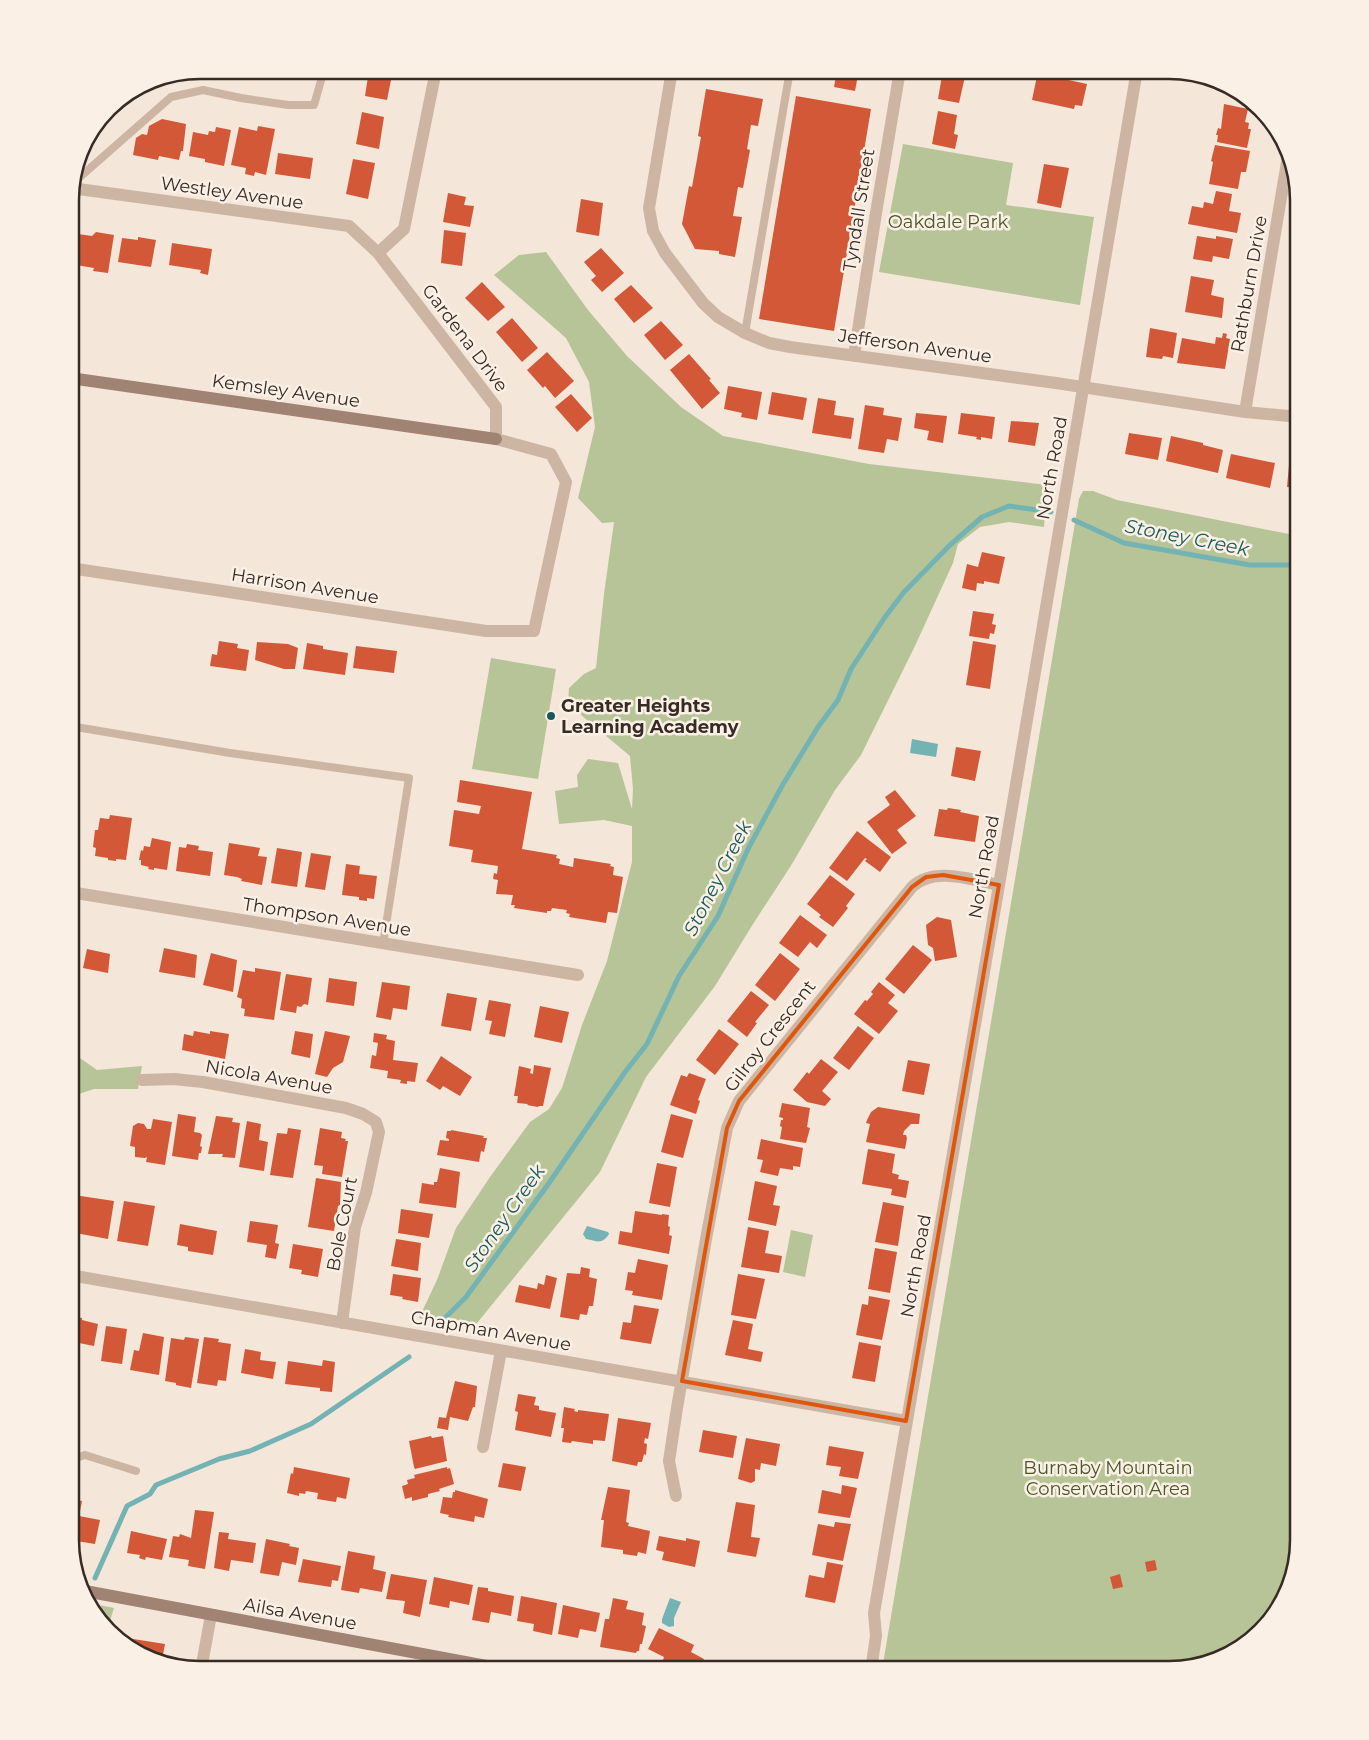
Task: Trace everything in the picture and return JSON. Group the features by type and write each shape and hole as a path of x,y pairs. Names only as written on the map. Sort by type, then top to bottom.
{"street":[{"path":"378,253 404,229 434,79"},
{"name":"Jefferson Avenue","path":"670,79 649,208 653,231 665,254 703,303 718,317 745,333 769,343 1083,387"},
{"name":"Tyndall Street","path":"854,356 898,79"},
{"name":"North Road","path":"872,1661 876,1636 874,1613 1134,79"},
{"name":"Rathburn Drive","path":"1245,412 1287,171"},
{"name":"Westley Avenue","path":"79,189 349,226 378,253"},
{"name":"Gardena Drive","path":"378,253 496,407 496,439"},
{"name":"Kemsley Avenue","path":"79,379 496,439"},
{"path":"1083,387 1245,412 1290,415"},
{"name":"Harrison Avenue","path":"79,569 486,631 534,631 566,482 551,454 496,439"},
{"name":"Gilroy Crescent","path":"676,1496 669,1461 727,1128 739,1101 919,880 926,877 944,875 999,885"},
{"name":"Thompson Avenue","path":"79,893 578,976"},
{"name":"Nicola Avenue","path":"142,1080 174,1079 203,1082 346,1108 363,1114 376,1122 379,1132"},
{"name":"Bole Court","path":"342,1323 355,1227 366,1193 379,1132"},
{"name":"Chapman Avenue","path":"79,1277 906,1421"},
{"path":"483,1447 501,1351"},
{"name":"Ailsa Avenue","path":"90,1592 458,1661"},
{"path":"203,1661 211,1616"}],"lane":[{"path":"82,175 171,97 203,90 288,105 314,105 321,79"},
{"path":"745,333 788,79"},
{"path":"79,728 203,749 409,778 384,944"},
{"path":"79,1457 85,1455 136,1471"}],"highlighted area":[{"path":"943,875 999,885 906,1421 682,1381 727,1128 739,1101 912,887 926,877"}],"green space":[{"name":"Oakdale Park","path":"903,144 1013,163 1006,205 1094,217 1080,305 879,272"},
{"path":"546,252 588,310 627,356 681,407 723,436 869,464 1047,485 1044,527 1009,522 980,527 958,544 953,563 914,648 861,755 835,790 792,864 715,986 646,1077 600,1172 473,1328 419,1318 437,1280 456,1228 530,1122 549,1109 562,1088 582,1025 607,961 632,862 632,826 604,820 559,824 555,791 578,787 577,775 588,759 618,763 632,809 633,789 630,756 568,704 569,688 584,674 596,668 614,522 602,523 578,498 595,427 589,382 566,338 494,275 519,255"},
{"name":"Burnaby Mountain Conservation Area","path":"1083,491 1093,491 1117,500 1290,534 1289,1556 1281,1586 1274,1601 1260,1620 1236,1641 1223,1649 1200,1657 1169,1661 884,1661 1079,499"},
{"path":"491,658 556,669 538,779 472,769"},
{"path":"79,1057 97,1070 142,1066 138,1089 94,1089 79,1094"},
{"path":"791,1230 813,1235 805,1277 783,1272"},
{"path":"98,1605 114,1608 110,1621"}],"water":[{"path":"912,739 938,744 936,757 910,753"},
{"path":"587,1226 608,1232 609,1234 602,1241 586,1239 583,1234"},
{"path":"670,1598 681,1602 674,1618 674,1626 669,1627 662,1623 662,1619"}],"building":[{"path":"368,79 391,79 387,100 365,96"},
{"path":"835,79 857,79 855,91 834,87"},
{"path":"941,79 964,79 959,103 938,99"},
{"path":"1036,79 1064,79 1087,84 1082,106 1075,105 1074,109 1032,100"},
{"path":"706,89 763,99 758,126 751,125 747,149 750,150 743,188 738,187 733,216 742,217 735,257 719,254 719,251 695,249 682,224 689,186 692,187 701,137 698,136"},
{"path":"796,96 871,109 834,331 759,319"},
{"path":"1224,104 1248,109 1245,122 1249,123 1248,129 1251,129 1247,148 1217,142 1218,135 1216,135 1218,128 1221,129"},
{"path":"938,111 957,115 954,134 958,135 955,149 932,144"},
{"path":"362,112 384,117 379,149 356,144"},
{"path":"162,119 186,124 183,151 181,151 179,160 159,156 158,160 133,155 136,138 142,134 147,135 149,126"},
{"path":"258,126 275,129 266,175 255,172 254,176 245,174 246,168 231,165 239,127 257,131"},
{"path":"216,127 231,130 224,166 205,162 205,159 189,156 193,132 208,135 209,131 215,132"},
{"path":"1215,145 1250,151 1246,172 1241,172 1238,189 1209,184 1213,162 1211,161"},
{"path":"278,153 313,158 310,179 275,174"},
{"path":"353,159 375,163 368,199 346,194"},
{"path":"1044,164 1069,168 1061,208 1037,203"},
{"path":"1216,191 1232,194 1229,211 1241,213 1237,233 1188,224 1192,206 1203,208 1204,202 1213,204"},
{"path":"448,193 466,197 464,205 474,206 470,227 443,222"},
{"path":"581,199 603,203 599,236 576,232"},
{"path":"444,230 466,233 462,266 441,263"},
{"path":"96,232 114,235 108,273 93,271 94,268 79,266 79,234 92,236"},
{"path":"1197,236 1216,239 1216,236 1233,239 1229,259 1213,256 1212,262 1193,259"},
{"path":"138,237 156,240 151,267 118,262 122,238 138,240"},
{"path":"172,243 212,249 208,275 200,273 201,270 169,265"},
{"path":"601,248 624,273 602,292 591,280 596,276 584,262"},
{"path":"1191,276 1214,280 1211,295 1224,298 1222,318 1185,312"},
{"path":"482,282 505,307 488,321 465,298"},
{"path":"631,285 653,308 634,323 614,299"},
{"path":"512,318 538,348 522,362 496,332"},
{"path":"661,321 683,345 665,360 644,335"},
{"path":"1150,328 1177,333 1173,358 1163,356 1162,359 1146,357"},
{"path":"1223,333 1227,334 1226,338 1230,339 1225,369 1177,363 1182,338 1215,344 1216,337 1222,338"},
{"path":"547,352 574,381 555,398 527,370"},
{"path":"689,354 711,379 709,380 720,393 702,409 670,370"},
{"path":"728,386 762,392 757,420 741,417 742,413 724,409"},
{"path":"772,392 807,398 803,420 768,414"},
{"path":"571,394 592,418 577,432 555,407"},
{"path":"818,398 836,401 834,415 854,418 851,439 812,433"},
{"path":"865,405 884,408 883,415 902,418 898,441 887,439 884,453 858,449"},
{"path":"916,413 947,416 943,443 927,440 929,431 914,428"},
{"path":"961,413 995,417 992,439 981,437 981,440 976,439 977,437 958,434"},
{"path":"1011,421 1039,423 1035,446 1008,442"},
{"path":"1129,433 1162,438 1158,460 1125,454"},
{"path":"1171,436 1203,443 1203,445 1223,450 1218,473 1166,461"},
{"path":"1231,454 1275,463 1270,488 1226,478"},
{"path":"1289,465 1290,465 1290,487 1287,487"},
{"path":"982,552 1005,557 999,584 984,581 984,584 977,583 976,591 962,588 967,564 978,567"},
{"path":"973,611 994,614 992,624 996,625 994,634 990,633 989,639 969,636"},
{"path":"219,641 238,644 237,648 249,650 246,671 210,666 212,654 217,655"},
{"path":"973,641 996,645 990,689 966,685"},
{"path":"257,642 288,644 298,648 295,669 284,669 255,660"},
{"path":"307,643 323,646 323,649 348,653 345,675 303,669"},
{"path":"356,646 397,651 394,673 353,668"},
{"path":"956,747 981,751 975,781 951,776"},
{"path":"460,780 532,792 522,849 557,855 556,858 560,859 559,864 573,867 574,858 611,864 610,866 614,867 613,875 623,877 617,913 608,912 606,923 569,917 570,914 566,913 567,910 552,908 547,913 514,908 515,905 511,905 513,895 496,894 498,880 493,879 494,873 497,874 498,866 471,862 473,850 449,846 454,810 479,814 481,806 457,802"},
{"path":"895,790 916,816 897,830 907,843 892,854 867,822 890,805 885,797"},
{"path":"948,808 979,816 975,842 934,836 939,809 947,810"},
{"path":"110,815 132,818 126,860 108,860 108,858 95,856 96,848 93,847 95,830 98,830 100,818 109,819"},
{"path":"857,831 891,857 880,872 865,861 867,859 865,858 847,881 829,868"},
{"path":"152,838 171,842 167,870 148,869 149,867 141,865 141,860 139,860 141,850 143,851 144,846 150,847"},
{"path":"229,843 260,848 258,856 267,857 262,885 224,875"},
{"path":"187,844 199,846 198,850 213,852 210,876 176,871 179,847 186,848"},
{"path":"277,848 302,852 297,887 271,883"},
{"path":"311,853 331,856 325,890 305,887"},
{"path":"346,864 360,866 359,874 377,876 374,899 367,898 367,901 359,900 359,897 342,895"},
{"path":"830,875 855,894 846,906 848,908 833,927 819,917 821,915 807,904"},
{"path":"800,915 827,935 817,948 810,942 798,957 779,943"},
{"path":"937,917 951,920 957,957 935,961 933,948 928,945 926,925"},
{"path":"913,945 932,960 904,994 885,979"},
{"path":"164,948 197,955 195,978 159,972"},
{"path":"87,949 110,954 108,973 83,968"},
{"path":"211,953 237,960 233,992 203,985"},
{"path":"780,953 800,969 775,1001 755,985"},
{"path":"255,968 281,972 274,1020 244,1016 245,1009 241,1008 242,999 237,997 243,970 255,972"},
{"path":"286,974 312,978 308,1005 297,1006 296,1013 280,1010"},
{"path":"329,978 357,982 354,1006 326,1002"},
{"path":"382,982 410,986 407,1010 393,1008 391,1020 376,1017"},
{"path":"879,982 895,995 888,1003 898,1011 879,1034 854,1014 865,1000 867,1001 873,994 871,992"},
{"path":"751,991 769,1005 755,1022 757,1023 747,1037 727,1021"},
{"path":"447,993 477,998 471,1031 441,1026"},
{"path":"489,1000 511,1004 505,1037 489,1034 492,1021 485,1020"},
{"path":"540,1006 569,1012 562,1043 534,1037"},
{"path":"858,1026 874,1038 849,1070 833,1058"},
{"path":"719,1029 739,1044 715,1075 696,1060"},
{"path":"194,1031 210,1034 210,1031 229,1034 225,1059 182,1050 184,1034 193,1036"},
{"path":"295,1031 313,1034 310,1058 291,1054"},
{"path":"325,1031 350,1036 343,1062 333,1068 327,1077 315,1074"},
{"path":"374,1033 387,1035 386,1039 395,1041 393,1060 418,1063 415,1082 407,1081 407,1084 400,1083 401,1080 387,1078 388,1071 370,1068 372,1055 376,1056 378,1043 373,1042"},
{"path":"441,1056 472,1077 460,1096 443,1086 440,1090 426,1081"},
{"path":"821,1059 838,1072 822,1091 831,1099 825,1106 807,1102 793,1090 807,1072 809,1074"},
{"path":"908,1060 930,1064 924,1095 902,1091"},
{"path":"534,1065 551,1068 543,1106 538,1107 517,1103 518,1096 514,1096 519,1066 531,1069 530,1073 533,1074"},
{"path":"689,1073 706,1079 698,1100 700,1101 696,1114 670,1105 681,1075 687,1077"},
{"path":"782,1103 810,1108 807,1127 810,1128 806,1143 780,1139 782,1127 780,1126 783,1118 779,1117"},
{"path":"878,1107 920,1114 919,1124 911,1124 904,1131 903,1135 906,1135 907,1138 905,1149 866,1142 870,1124 866,1123 867,1120 871,1112"},
{"path":"178,1114 196,1117 194,1132 202,1135 200,1146 202,1147 198,1160 172,1156"},
{"path":"671,1114 693,1120 683,1158 661,1152"},
{"path":"216,1116 233,1118 232,1122 240,1123 235,1158 222,1157 223,1154 208,1154"},
{"path":"153,1119 172,1122 165,1165 146,1162 147,1157 135,1157 135,1147 130,1146 133,1126 138,1123 144,1124 147,1129 151,1129"},
{"path":"247,1121 261,1124 259,1140 268,1142 264,1171 239,1167"},
{"path":"288,1128 301,1130 293,1178 270,1175 277,1133 287,1134"},
{"path":"320,1128 342,1132 341,1138 348,1141 342,1177 322,1174 323,1166 314,1165"},
{"path":"451,1130 487,1138 484,1152 481,1151 479,1162 437,1155 440,1140 449,1141 446,1138 447,1131"},
{"path":"761,1139 803,1148 800,1167 793,1166 793,1170 780,1168 778,1176 760,1172 763,1160 757,1159"},
{"path":"868,1149 895,1154 892,1173 899,1175 898,1179 909,1181 906,1198 891,1195 892,1189 862,1184"},
{"path":"657,1163 677,1167 670,1207 649,1203"},
{"path":"440,1168 460,1172 456,1208 419,1203 422,1183 434,1185 434,1182 437,1182"},
{"path":"316,1178 341,1182 340,1205 338,1206 334,1231 308,1227"},
{"path":"755,1181 777,1186 773,1205 780,1206 776,1226 748,1220"},
{"path":"79,1196 114,1201 108,1239 79,1234"},
{"path":"124,1201 155,1206 148,1246 117,1241"},
{"path":"883,1202 904,1206 898,1246 875,1242"},
{"path":"401,1209 433,1214 429,1238 398,1233"},
{"path":"635,1211 669,1215 669,1235 672,1236 669,1254 618,1244 620,1231 632,1233"},
{"path":"250,1221 278,1225 275,1243 279,1244 276,1259 265,1257 267,1245 247,1242"},
{"path":"180,1224 217,1231 213,1255 188,1251 188,1247 177,1245"},
{"path":"748,1227 769,1231 765,1253 782,1256 779,1273 741,1267"},
{"path":"396,1239 421,1243 418,1271 391,1266"},
{"path":"293,1244 323,1249 318,1277 301,1274 302,1270 289,1268"},
{"path":"875,1248 897,1252 890,1293 868,1289"},
{"path":"638,1259 668,1265 662,1300 632,1295 633,1291 625,1290 628,1272 635,1273"},
{"path":"581,1267 590,1269 589,1277 597,1279 593,1306 589,1306 587,1315 580,1314 579,1320 560,1317 567,1273 580,1274"},
{"path":"393,1274 421,1278 418,1302 390,1295"},
{"path":"738,1274 765,1279 756,1319 731,1315"},
{"path":"546,1275 557,1278 550,1309 515,1302 519,1285 537,1289 538,1283 544,1285"},
{"path":"869,1296 890,1300 882,1340 856,1335 862,1304 868,1305"},
{"path":"634,1305 659,1309 651,1344 620,1339 623,1322 631,1323"},
{"path":"79,1318 98,1324 94,1346 79,1343"},
{"path":"733,1320 753,1324 748,1349 763,1352 761,1362 725,1355"},
{"path":"106,1326 127,1329 122,1364 101,1361"},
{"path":"143,1333 164,1337 159,1375 130,1370 134,1350 139,1351"},
{"path":"185,1337 199,1339 191,1388 165,1381 171,1338 184,1340"},
{"path":"204,1337 219,1339 218,1342 231,1344 226,1381 218,1380 217,1386 197,1383"},
{"path":"859,1342 881,1346 875,1382 852,1378"},
{"path":"245,1349 261,1352 260,1360 276,1362 273,1379 241,1373"},
{"path":"323,1360 335,1362 332,1392 320,1391 320,1388 285,1384 288,1361 322,1366"},
{"path":"455,1381 477,1386 475,1407 473,1407 468,1421 450,1417 448,1430 437,1428 439,1417 446,1418"},
{"path":"518,1394 536,1397 534,1405 539,1406 539,1410 556,1413 551,1437 515,1430 518,1412 515,1411"},
{"path":"564,1407 575,1409 574,1411 578,1412 578,1410 609,1414 605,1441 593,1440 593,1444 572,1441 571,1443 562,1442 564,1428 561,1428"},
{"path":"618,1418 651,1423 648,1439 645,1438 644,1443 647,1444 646,1455 644,1454 642,1462 638,1462 637,1466 612,1461"},
{"path":"703,1430 737,1436 733,1458 699,1452"},
{"path":"431,1436 432,1438 443,1436 447,1461 415,1469 409,1441"},
{"path":"746,1438 780,1444 776,1466 761,1463 760,1470 755,1469 755,1481 751,1483 738,1479"},
{"path":"829,1446 864,1452 858,1479 839,1476 841,1467 826,1465"},
{"path":"503,1463 526,1467 521,1491 498,1487"},
{"path":"294,1467 350,1478 346,1499 337,1497 336,1502 317,1499 318,1493 306,1491 305,1494 299,1493 299,1496 287,1493"},
{"path":"447,1467 447,1469 450,1468 454,1484 439,1489 440,1491 428,1494 428,1497 412,1501 412,1497 405,1499 402,1486 408,1484 407,1480 415,1478 414,1475"},
{"path":"842,1485 857,1488 850,1518 818,1513 822,1490 841,1494"},
{"path":"608,1487 630,1490 626,1522 629,1523 628,1526 650,1531 646,1554 638,1552 637,1556 623,1554 623,1550 601,1547 604,1520 601,1520"},
{"path":"455,1490 488,1499 484,1518 475,1516 474,1522 448,1517 449,1515 440,1513 443,1497 452,1498"},
{"path":"79,1500 82,1501 79,1516"},
{"path":"736,1502 755,1505 751,1537 760,1538 756,1557 727,1552"},
{"path":"195,1510 214,1512 205,1569 188,1566 189,1560 169,1557 173,1536 179,1537 180,1534 191,1538"},
{"path":"79,1516 100,1520 95,1544 79,1541"},
{"path":"835,1522 851,1524 843,1561 812,1555 818,1524 834,1527"},
{"path":"131,1531 167,1539 162,1560 146,1557 145,1560 139,1558 140,1555 127,1553"},
{"path":"219,1532 229,1533 228,1539 256,1543 253,1563 231,1560 229,1571 214,1568"},
{"path":"659,1536 686,1541 686,1538 700,1541 695,1567 662,1560 664,1552 656,1550"},
{"path":"266,1539 299,1548 296,1565 282,1562 279,1576 260,1573"},
{"path":"348,1551 375,1556 373,1569 386,1572 382,1592 360,1588 359,1593 341,1590"},
{"path":"303,1559 341,1566 338,1581 332,1580 331,1587 298,1582"},
{"path":"1155,1560 1157,1570 1147,1572 1145,1562"},
{"path":"827,1562 843,1565 835,1603 805,1597 809,1575 824,1578"},
{"path":"391,1574 427,1580 420,1617 403,1613 405,1601 386,1599"},
{"path":"1120,1574 1123,1587 1113,1589 1110,1577"},
{"path":"434,1577 473,1585 469,1605 450,1601 449,1608 429,1604"},
{"path":"478,1587 514,1596 511,1616 491,1612 489,1623 472,1620"},
{"path":"521,1596 557,1603 552,1635 533,1631 534,1624 517,1621"},
{"path":"613,1598 628,1601 626,1609 644,1613 642,1625 646,1626 642,1644 640,1644 639,1651 636,1653 600,1647 605,1619 609,1619"},
{"path":"563,1605 600,1613 596,1632 580,1629 578,1638 558,1634"},
{"path":"659,1628 694,1645 691,1652 704,1659 703,1661 665,1661 663,1660 664,1657 648,1649"},
{"path":"130,1638 165,1644 163,1655 146,1649"}],"waterway":[{"name":"Stoney Creek","path":"445,1318 466,1297 549,1183 625,1072 647,1044 679,976 718,916 748,849 782,786 818,727 838,700 851,669 885,617 904,592 950,545 982,517 1009,506 1051,512"},
{"name":"Stoney Creek","path":"1074,520 1124,543 1250,565 1290,565"},
{"name":"Stoney Creek","path":"95,1578 127,1506 150,1494 156,1485 219,1459 250,1451 311,1424 409,1357"}],"place":[{"name":"Greater Heights Learning Academy","path":"551,716"}]}
